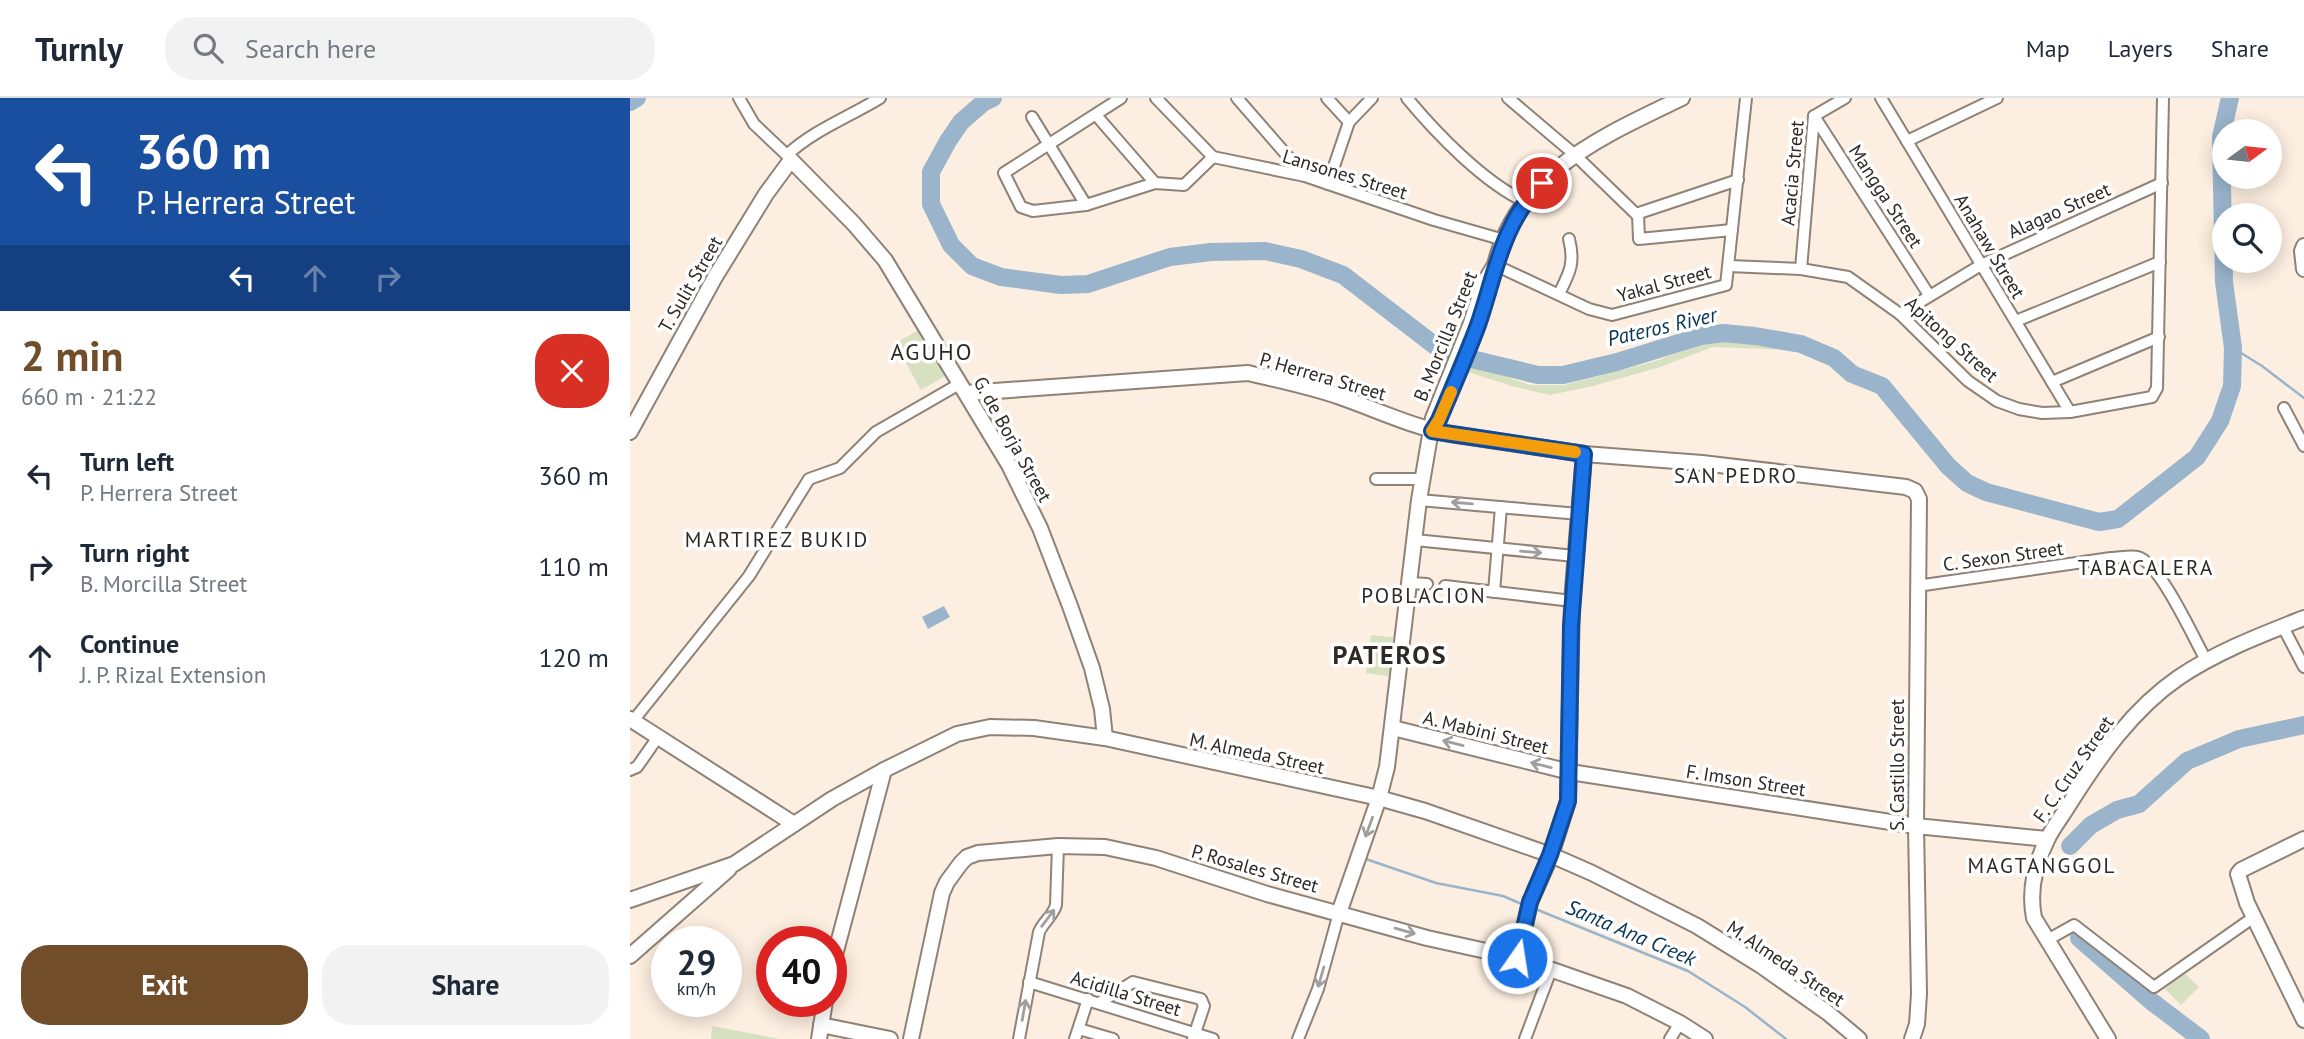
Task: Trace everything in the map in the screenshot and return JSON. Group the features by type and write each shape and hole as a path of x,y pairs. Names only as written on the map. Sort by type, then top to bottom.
{"street":[{"name":"G. de Borja Street","path":"739,98 754,124 854,224 885,260 1009,465 1057,569 1092,668 1102,709 1105,738"},
{"path":"789,158 818,132 880,98"},
{"path":"1121,98 1004,173 1021,207 1033,211 1086,205 1155,183 1179,186 1188,183 1213,157 1156,98"},
{"path":"1237,98 1305,176"},
{"path":"1327,98 1349,122"},
{"path":"1328,184 1349,122 1372,98"},
{"path":"1407,98 1457,151 1504,189 1526,202"},
{"path":"1508,98 1574,154 1638,214 1738,180"},
{"name":"B. Morcilla Street","path":"1339,913 1379,799 1393,728 1419,500 1432,431 1439,420 1504,240 1526,202 1542,183 1574,154 1682,98"},
{"path":"1729,265 1746,98"},
{"name":"Acacia Street","path":"1801,269 1814,116 1845,98"},
{"name":"Anahaw Street","path":"1881,98 2070,412"},
{"path":"1907,141 1997,98"},
{"name":"Apitong Street","path":"1729,265 1801,269 1848,277 1900,314 1968,382 1997,401 2020,409 2042,413 2070,412 2152,397 2157,388 2159,337 2163,98"},
{"path":"1096,115 1155,183"},
{"name":"Mangga Street","path":"1814,116 1929,295"},
{"path":"1032,117 1086,205"},
{"name":"Lansones Street","path":"1213,157 1305,176 1434,220 1504,240"},
{"name":"T. Sulit Street","path":"630,432 718,273 789,158"},
{"name":"Alagao Street","path":"1900,314 1981,265 2162,183"},
{"path":"1638,214 1639,239 1732,230"},
{"path":"1559,294 1573,259 1569,239"},
{"path":"2304,247 2304,269"},
{"path":"2015,321 2160,262"},
{"name":"Yakal Street","path":"1495,265 1589,309 1612,315 1726,285 1729,265"},
{"path":"2052,382 2159,337"},
{"name":"P. Herrera Street","path":"964,388 1248,373 1334,395 1432,431 1584,454 1702,463 1915,491"},
{"path":"794,824 631,720 749,576 809,479 840,467 876,432 964,388"},
{"path":"2284,408 2304,446"},
{"path":"1517,958 1530,902 1550,855 1568,801 1572,601 1584,454"},
{"path":"1376,479 1422,479"},
{"name":"S. Castillo Street","path":"1912,1039 1917,1024 1919,994 1916,826 1919,499 1915,491"},
{"path":"1419,500 1579,514"},
{"path":"1494,592 1501,506"},
{"path":"1415,540 1575,556"},
{"name":"C. Sexon Street","path":"1917,586 2137,556 2146,561 2161,579 2206,660"},
{"path":"1410,583 1427,584"},
{"path":"1445,586 1572,601"},
{"name":"F. C. Cruz Street","path":"2108,1039 2034,918 2031,901 2036,871 2047,839 2112,742 2168,686 2206,660 2304,618"},
{"path":"2283,626 2304,667"},
{"name":"M. Almeda Street","path":"630,900 734,864 884,770 957,734 990,727 1034,728 1105,738 1379,799 1424,811 1550,855 1697,926 1760,965 1828,1013 1859,1039"},
{"name":"A. Mabini Street","path":"1393,728 1570,772"},
{"path":"632,766 658,737"},
{"path":"843,926 884,770"},
{"name":"F. Imson Street","path":"1570,772 1916,826 2047,839"},
{"path":"2304,839 2241,870 2238,874 2239,883 2304,1020"},
{"path":"1019,1039 1039,932 1056,905 1058,846"},
{"name":"P. Rosales Street","path":"911,1039 942,893 953,873 967,858 978,853 1058,846 1105,847 1156,858 1427,938 1517,958 1627,996 1705,1039"},
{"path":"630,956 734,864"},
{"path":"1298,1039 1318,989 1339,913"},
{"path":"2049,939 2069,928 2154,987 2254,916"},
{"path":"1525,1039 1551,970"},
{"name":"Acidilla Street","path":"1029,982 1088,999 1194,1036 1213,1039"},
{"path":"1099,1003 1133,982 1201,999 1204,1006 1194,1036"},
{"path":"1088,999 1077,1034 1113,1039"},
{"path":"1670,1039 1680,1023"},
{"path":"820,1032 856,1032 891,1039"}],"green space":[{"path":"921,329 947,375 921,390 895,343"},
{"path":"1716,338 1790,345 1793,350 1713,347 1657,368 1550,395 1468,372 1472,365 1530,385 1564,385 1656,361"},
{"path":"1371,635 1399,638 1395,677 1366,673"},
{"path":"2182,971 2199,987 2181,1005 2165,989"},
{"path":"712,1026 779,1039 711,1039"}],"water":[{"path":"944,606 950,617 928,629 922,617"}],"waterway":[{"name":"Pateros River","path":"630,102 637,98"},
{"name":"Pateros River","path":"993,98 984,102 961,122 931,172 931,204 951,245 972,266 1001,277 1061,285 1088,284 1170,257 1211,252 1265,251 1301,259 1343,275 1438,348 1459,356 1538,375 1563,375 1617,362 1701,336 1723,333 1801,344 1834,358 1852,374 1882,386 1948,466 1967,483 1986,492 2099,522 2118,519 2197,457 2220,421 2232,386 2233,348 2224,282 2221,137 2230,98"},
{"path":"2233,348 2304,398"},
{"path":"2070,846 2091,825 2117,810 2139,804 2187,761 2239,739 2304,725"},
{"name":"Santa Ana Creek","path":"1363,858 1436,883 1503,896 1524,905"},
{"name":"Santa Ana Creek","path":"1533,908 1688,971 1745,1007 1786,1039"},
{"path":"2079,938 2151,1001 2201,1039"}],"slow traffic":[{"path":"1451,392 1432,431 1575,452"}],"district":[{"name":"AGUHO","path":"932,352"},
{"name":"SAN PEDRO","path":"1736,476"},
{"name":"MARTIREZ BUKID","path":"777,540"},
{"name":"TABACALERA","path":"2146,568"},
{"name":"POBLACION","path":"1424,596"},
{"name":"PATEROS","path":"1390,655"},
{"name":"MAGTANGGOL","path":"2042,866"}],"route":[{"path":"1517,958 1530,902 1550,855 1568,801 1571,626 1584,454 1432,431 1478,326 1507,233 1531,194 1542,183"}]}
